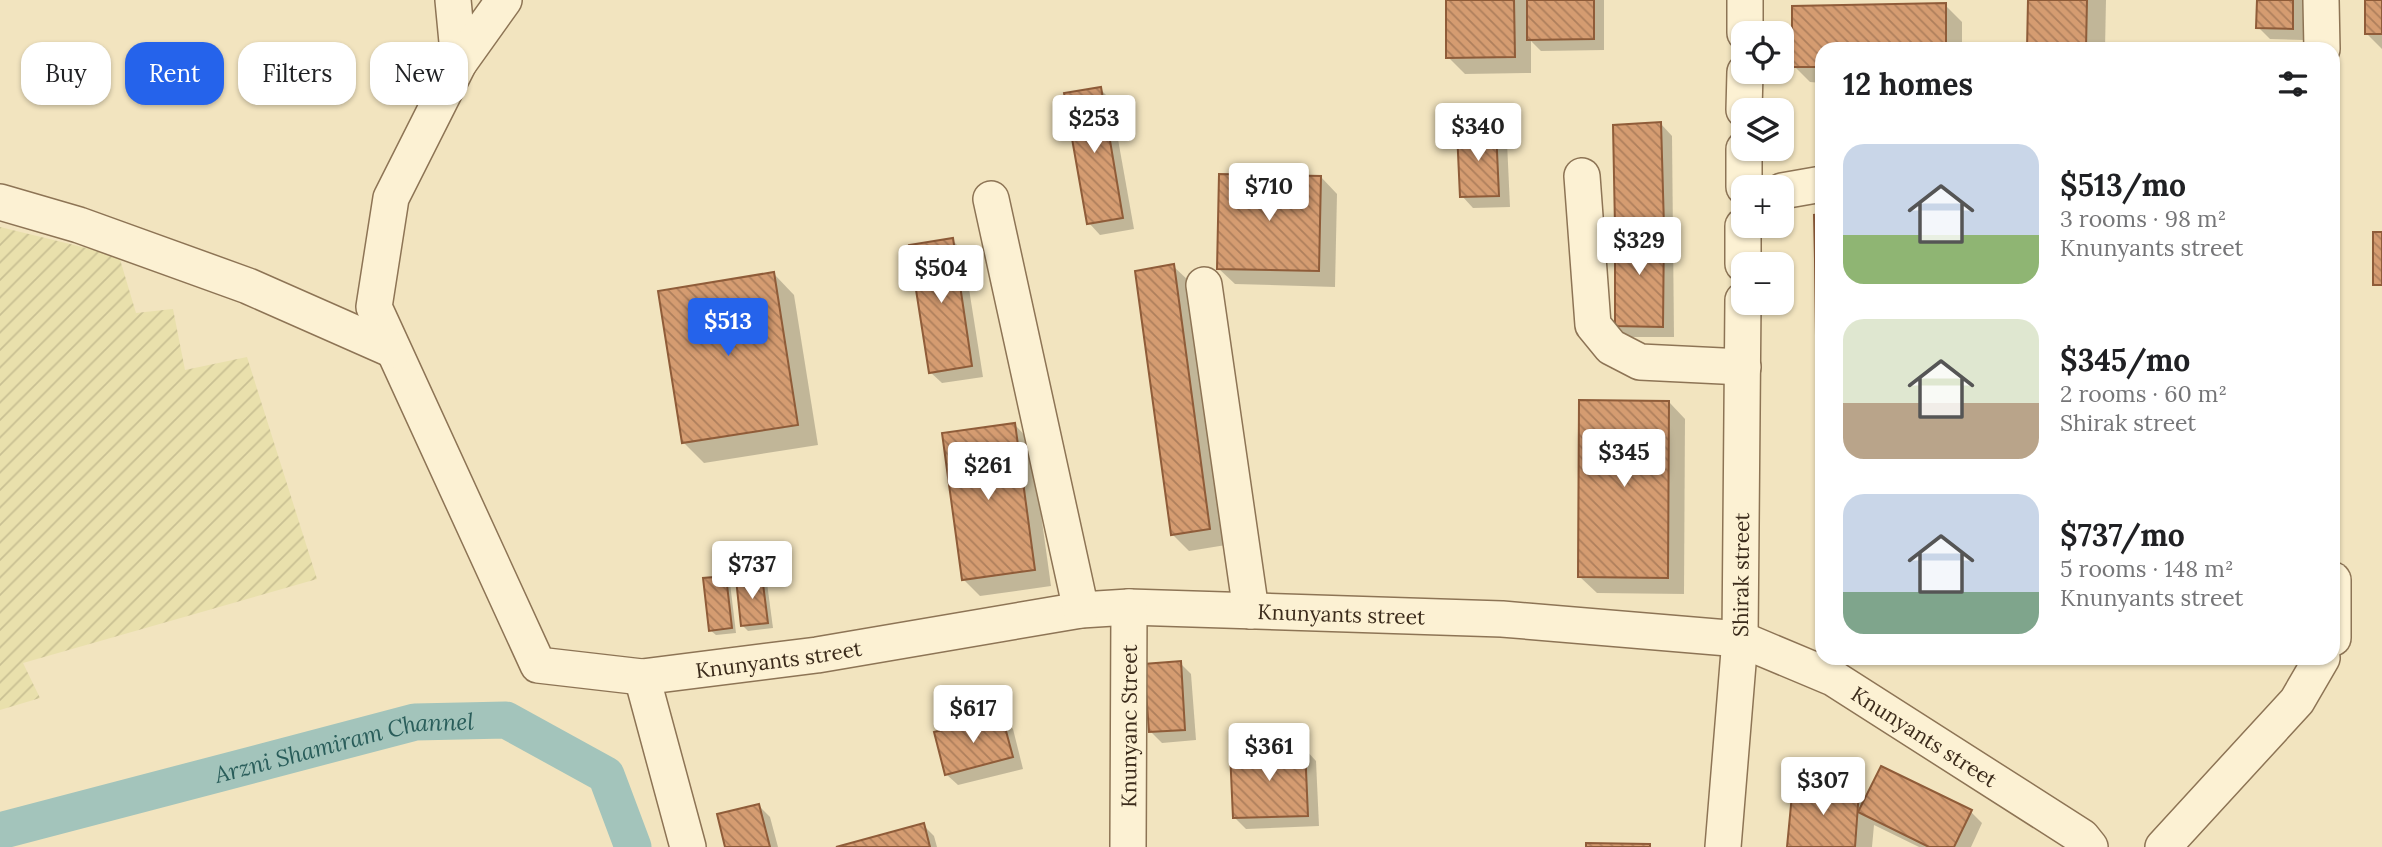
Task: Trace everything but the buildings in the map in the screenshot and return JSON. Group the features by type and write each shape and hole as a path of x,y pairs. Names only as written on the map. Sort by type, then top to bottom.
{"street":[{"path":"453,0 457,42"},
{"path":"468,50 504,0"},
{"path":"1745,0 1745,21"},
{"path":"2321,0 2322,42"},
{"path":"393,350 374,307 391,198 438,105"},
{"path":"1581,176 1593,324 1611,347 1640,362 1743,367"},
{"path":"1794,189 1815,185"},
{"path":"1,199 248,286 393,350"},
{"path":"991,199 1081,610"},
{"path":"1204,285 1251,611"},
{"name":"Shirak street","path":"1723,847 1740,639 1743,315"},
{"name":"Knunyants street","path":"393,350 538,665 642,677 817,655 1081,610 1129,607 1502,620 1740,639 1833,678 2082,837 2090,847"},
{"name":"Knunyanc Street","path":"1128,847 1129,607"},
{"path":"2163,847 2297,701 2318,665"},
{"path":"642,677 688,847"}],"shaded area":[{"path":"0,227 119,256 136,313 173,309 185,370 247,357 317,579 23,663 40,698 0,710"}],"waterway":[{"name":"Arzni Shamiram Channel","path":"0,831 415,722 506,720 606,775 633,847"}]}
